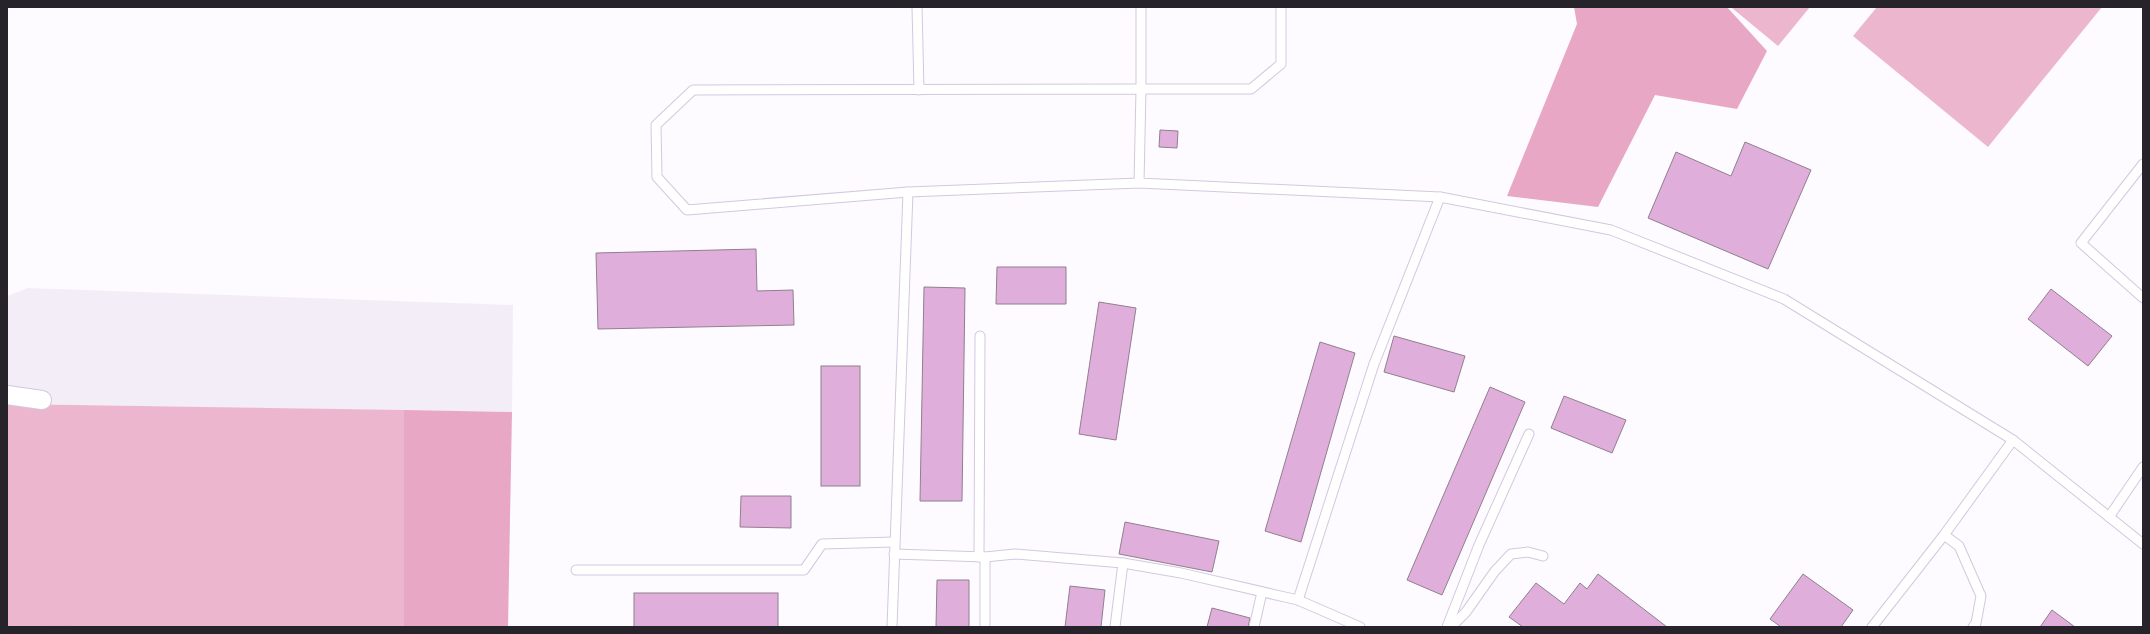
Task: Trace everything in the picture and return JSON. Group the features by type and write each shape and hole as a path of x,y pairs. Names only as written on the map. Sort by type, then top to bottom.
{"street":[{"path":"7,395 42,400"}],"lane":[{"path":"917,7 919,90"},
{"path":"1139,183 1142,7"},
{"path":"1281,7 1281,64 1251,89 693,90 656,125 658,176 687,210 908,192 1139,183 1440,197 1611,230 1778,296 2013,440 2143,544"},
{"path":"2143,164 2081,243 2143,298"},
{"path":"892,627 908,192"},
{"path":"1298,600 1374,364 1440,197"},
{"path":"980,336 982,557 986,627"},
{"path":"1447,627 1479,545 1529,434"},
{"path":"1872,627 1944,535 2013,440"},
{"path":"2109,517 2143,467"},
{"path":"1944,535 1959,546 1981,596 1976,624 1973,627"},
{"path":"576,570 804,570 822,544 894,542"},
{"path":"1451,627 1466,612 1494,571 1511,554 1528,552 1543,556"},
{"path":"894,554 982,557 1014,554 1123,563 1181,573 1298,600 1360,627"},
{"path":"1115,627 1123,563"},
{"path":"1254,627 1262,592"}],"path":[{"path":"45,627 72,627"}],"shaded area":[{"path":"1574,7 1727,7 1767,51 1737,109 1655,95 1598,207 1507,196 1577,24"},
{"path":"1810,7 1778,46 1732,8"},
{"path":"1877,7 2102,7 1988,147 1853,36"},
{"path":"28,288 513,305 512,412 7,404 7,296"},
{"path":"7,404 404,410 404,627 7,627"},
{"path":"404,410 512,412 508,627 404,627"}],"building":[{"path":"1160,130 1178,131 1177,148 1159,147"},
{"path":"1745,142 1811,170 1768,269 1648,218 1676,152 1731,176"},
{"path":"756,249 757,291 793,290 794,325 598,329 596,253"},
{"path":"997,267 1066,267 1066,304 996,304"},
{"path":"924,287 965,288 962,501 920,501"},
{"path":"2051,289 2112,336 2088,366 2028,319"},
{"path":"1099,302 1136,308 1116,440 1079,434"},
{"path":"1394,336 1465,356 1454,392 1384,372"},
{"path":"1320,342 1355,353 1301,542 1265,531"},
{"path":"821,366 860,366 860,486 821,486"},
{"path":"1490,387 1525,402 1442,595 1407,580"},
{"path":"1564,396 1626,420 1612,453 1551,428"},
{"path":"741,496 791,496 791,528 740,527"},
{"path":"1125,522 1219,541 1212,572 1119,554"},
{"path":"1598,574 1667,627 1523,627 1509,617 1536,583 1564,604 1580,583 1587,589"},
{"path":"1803,574 1853,610 1841,627 1781,627 1770,619"},
{"path":"937,580 969,580 969,627 936,627"},
{"path":"1070,586 1105,590 1101,627 1065,627"},
{"path":"634,593 778,593 778,627 634,627"},
{"path":"1212,608 1250,618 1248,627 1207,627"},
{"path":"2052,610 2075,627 2040,627"}]}
